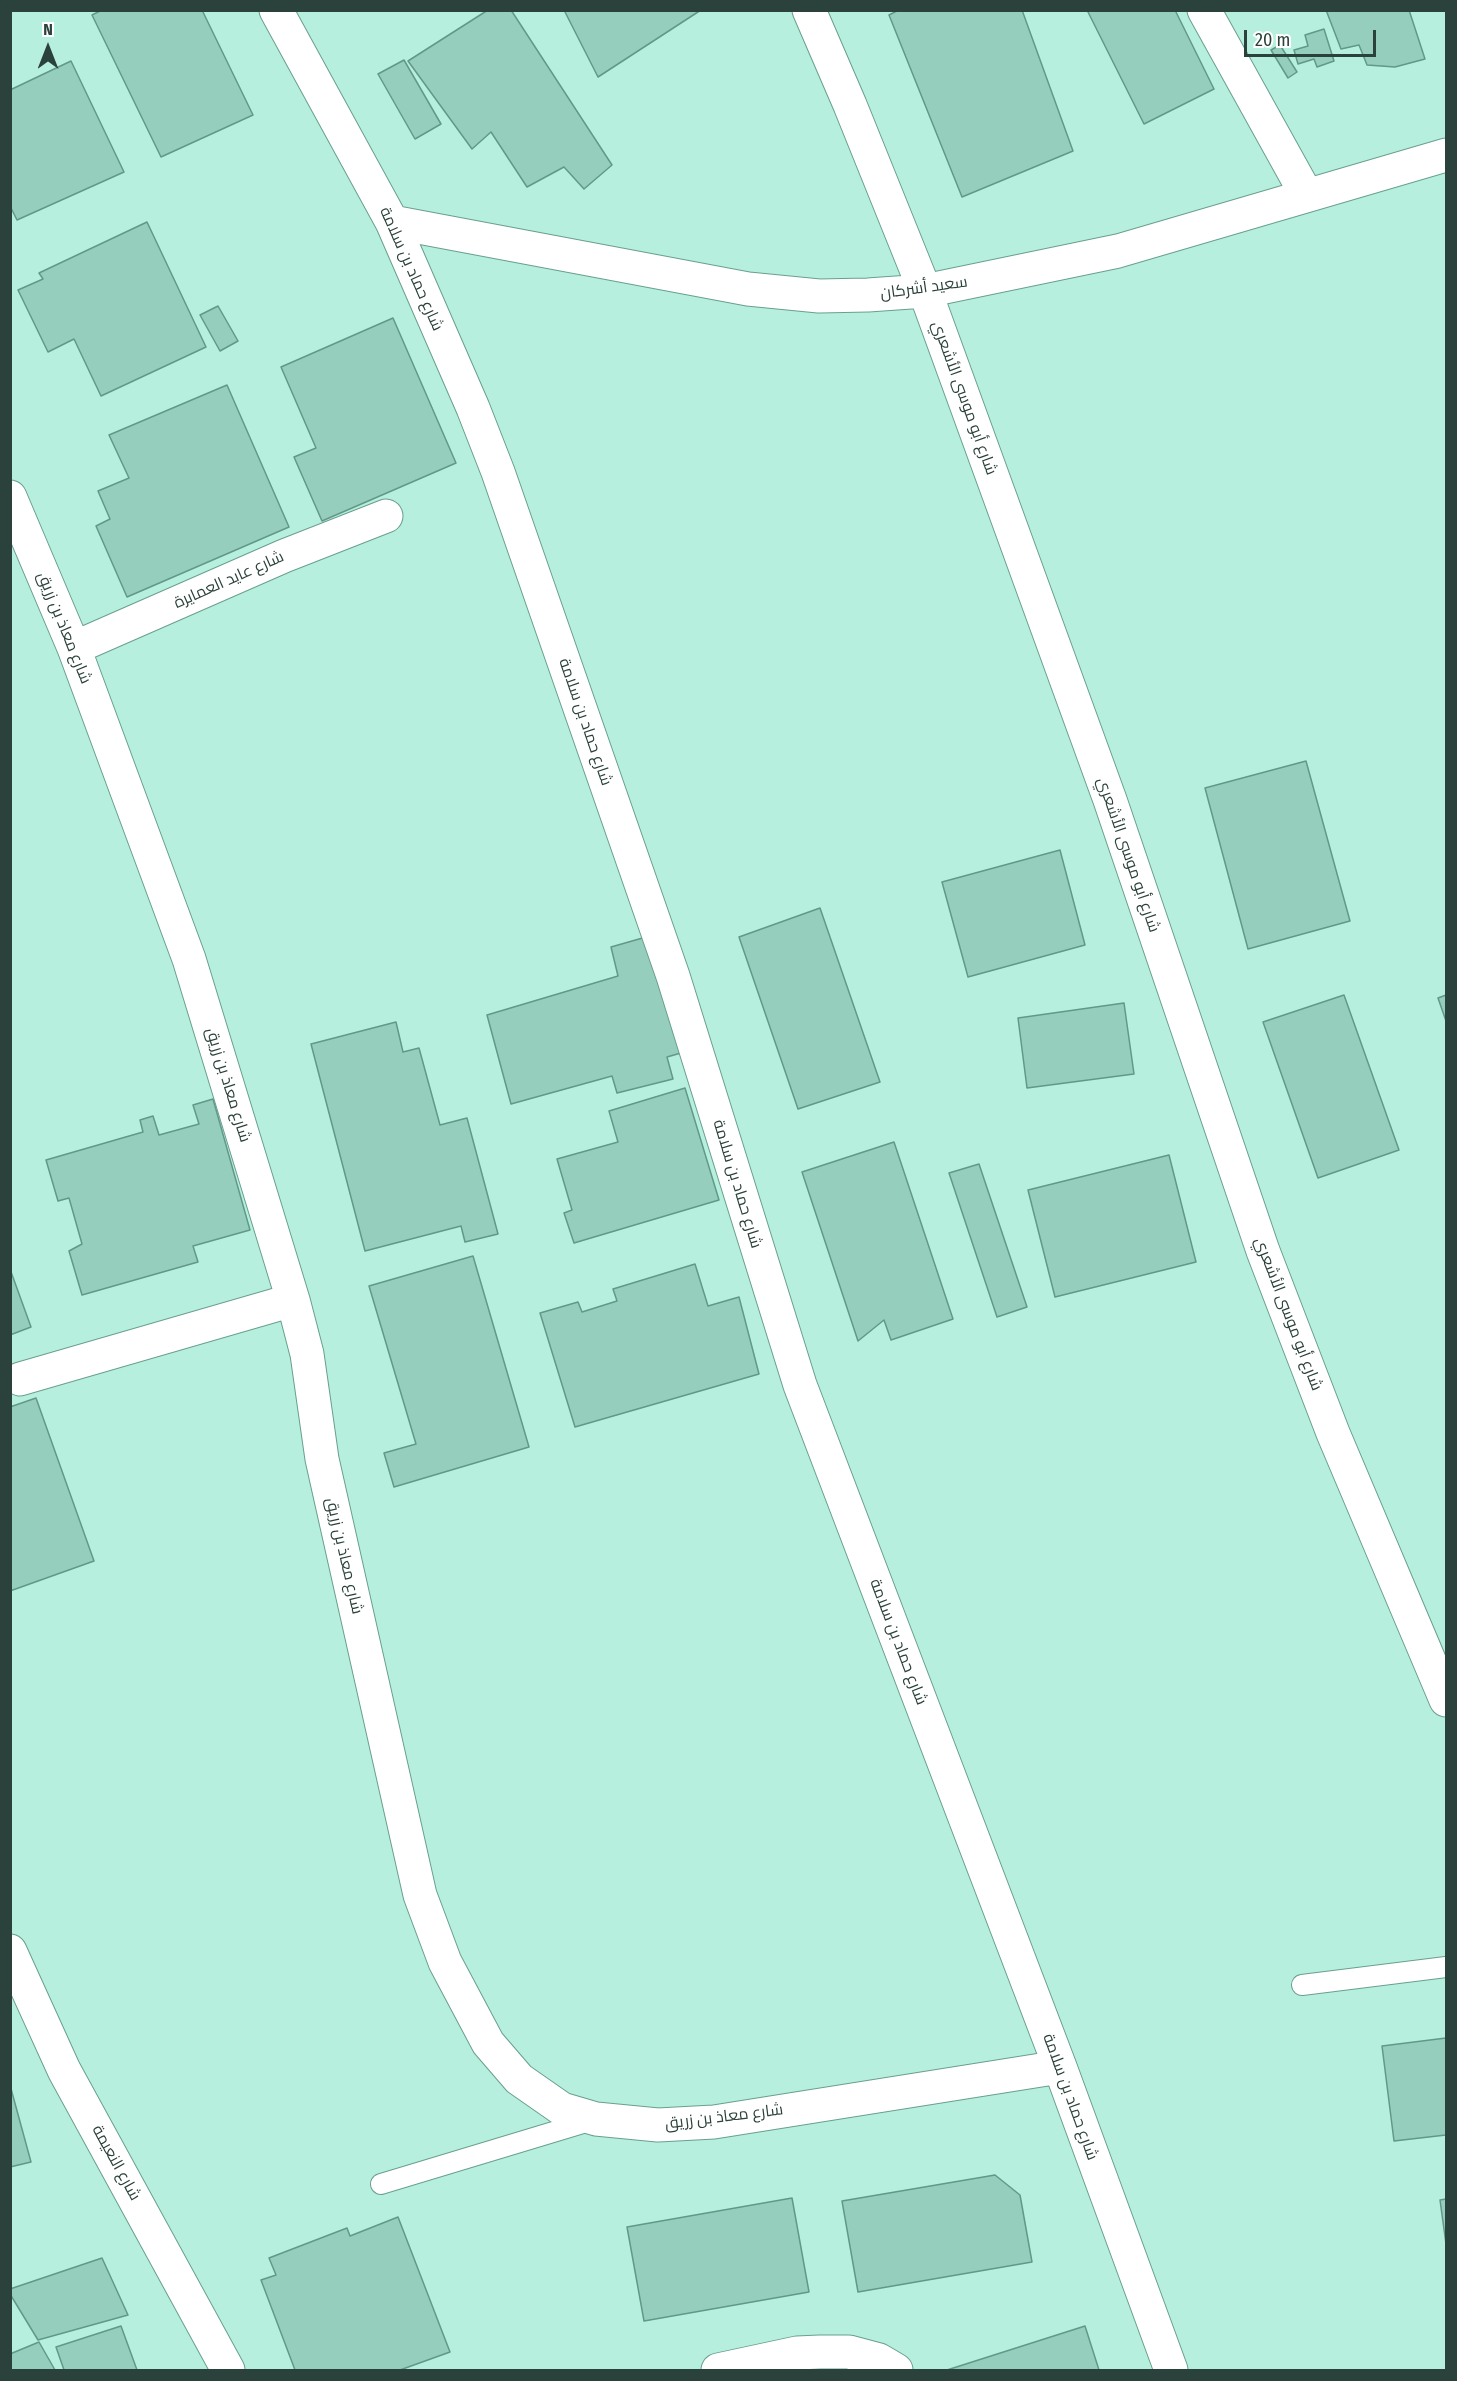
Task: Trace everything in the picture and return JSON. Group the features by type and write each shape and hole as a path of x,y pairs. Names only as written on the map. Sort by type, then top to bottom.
{"street":[{"name":"شارع حماد بن سلامة","path":"276,10 392,222 473,408 498,472 673,976 800,1385 1060,2067 1171,2370"},
{"name":"شارع أبو موسى الأشعري","path":"809,10 925,291 1110,800 1263,1251 1333,1433 1446,1700"},
{"path":"1204,10 1306,194"},
{"name":"سعيد أشركان","path":"392,222 748,289 819,296 925,291 1118,251 1306,194 1446,155"},
{"name":"شارع معاذ بن زريق","path":"10,496 74,648 189,960 293,1300 307,1354 322,1459 418,1883 445,1962 481,2030 504,2063 519,2079 562,2109 596,2119 658,2125 714,2121 1060,2067"},
{"name":"شارع عايد العمايرة","path":"74,648 284,556 386,516"},
{"path":"20,1378 293,1300"},
{"name":"شارع النعيمة","path":"10,1952 19,1992 228,2370"},
{"path":"718,2370 797,2353 849,2352 879,2360 896,2370"}],"lane":[{"path":"1302,1985 1446,1967"},
{"path":"381,2184 596,2119"}],"building":[{"path":"102,10 202,10 253,115 161,157 92,15"},
{"path":"488,10 511,10 612,165 584,189 564,167 527,187 491,132 472,149 408,61"},
{"path":"564,10 701,10 598,77"},
{"path":"899,10 1022,10 1073,151 962,197 889,15"},
{"path":"1087,10 1175,10 1214,89 1144,124"},
{"path":"1326,10 1409,10 1425,59 1395,67 1367,65 1359,45 1341,49"},
{"path":"1324,29 1334,61 1317,67 1314,59 1298,64 1294,50 1308,46 1305,35"},
{"path":"1280,45 1297,72 1288,78 1271,50"},
{"path":"404,60 441,124 415,139 378,74"},
{"path":"71,61 124,172 17,220 10,206 10,90"},
{"path":"147,222 206,347 101,396 74,339 48,352 18,290 43,279 39,273"},
{"path":"218,306 238,341 220,351 200,315"},
{"path":"393,318 456,463 322,521 294,457 316,448 281,367"},
{"path":"227,385 289,527 127,597 96,526 110,519 98,491 129,478 109,435"},
{"path":"1306,761 1350,921 1248,949 1205,788"},
{"path":"1060,850 1085,945 968,977 942,882"},
{"path":"820,908 880,1082 798,1109 739,937"},
{"path":"646,937 681,1053 667,1057 673,1079 617,1093 612,1076 511,1104 487,1015 618,976 611,947"},
{"path":"1344,995 1399,1150 1318,1178 1263,1022"},
{"path":"1446,995 1446,1021 1438,998"},
{"path":"1124,1003 1134,1074 1027,1088 1018,1018"},
{"path":"396,1022 403,1052 419,1048 440,1125 467,1118 498,1234 465,1242 461,1226 365,1251 311,1044"},
{"path":"685,1088 719,1200 574,1243 564,1213 572,1210 557,1159 618,1142 609,1111"},
{"path":"213,1099 250,1230 193,1246 198,1262 82,1295 69,1251 82,1244 69,1198 58,1201 46,1160 143,1132 140,1120 153,1116 159,1135 199,1124 193,1105"},
{"path":"894,1142 953,1319 891,1340 884,1320 858,1341 802,1172"},
{"path":"1169,1155 1196,1262 1055,1297 1028,1190"},
{"path":"979,1164 1027,1307 997,1317 949,1173"},
{"path":"473,1256 529,1447 394,1487 384,1453 416,1444 369,1286"},
{"path":"695,1264 708,1306 739,1297 759,1374 575,1427 540,1313 578,1302 582,1312 617,1301 613,1289"},
{"path":"10,1269 31,1327 10,1335"},
{"path":"36,1398 94,1561 10,1591 10,1407"},
{"path":"1446,2038 1446,2135 1394,2141 1382,2046"},
{"path":"10,2085 31,2162 10,2167"},
{"path":"995,2175 1020,2195 1032,2262 858,2292 842,2201"},
{"path":"792,2198 809,2292 644,2321 627,2227"},
{"path":"1446,2199 1446,2244 1440,2200"},
{"path":"398,2217 450,2352 400,2370 295,2370 261,2280 276,2275 269,2258 347,2228 350,2236"},
{"path":"102,2258 128,2315 38,2340 10,2294 10,2289"},
{"path":"121,2326 137,2370 64,2370 56,2347"},
{"path":"1085,2326 1099,2370 947,2370"},
{"path":"39,2342 55,2370 10,2370 10,2354"}]}
